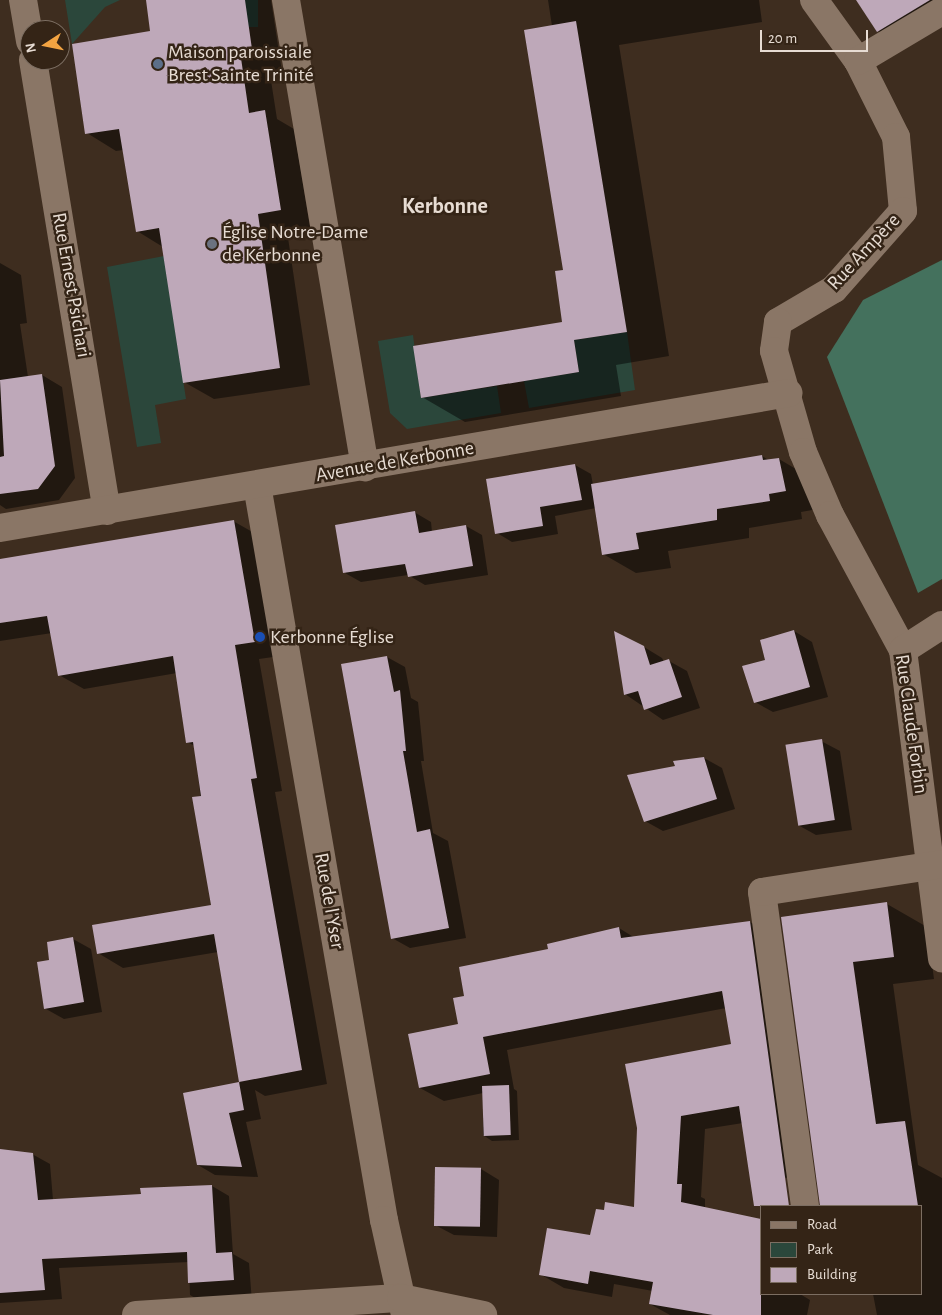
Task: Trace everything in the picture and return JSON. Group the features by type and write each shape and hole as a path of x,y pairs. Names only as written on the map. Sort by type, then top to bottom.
{"street":[{"path":"23,0 26,20"},
{"path":"286,0 365,467"},
{"name":"Rue Ampère","path":"789,393 774,351 778,322 834,289 903,211 896,137 858,61 814,0"},
{"path":"858,61 942,10"},
{"name":"Rue Ernest Psichari","path":"35,70 108,511"},
{"name":"Avenue de Kerbonne","path":"0,528 789,393"},
{"name":"Rue Claude Forbin","path":"789,393 803,452 830,515 903,650 936,866 942,959"},
{"name":"Rue de l'Yser","path":"257,485 384,1220 403,1307"},
{"path":"903,650 942,626"},
{"path":"805,1205 762,892 936,866"},
{"path":"136,1315 403,1307 483,1315"}],"green space":[{"path":"65,0 120,0 105,7 72,44 70,20 68,20"},
{"path":"245,0 258,0 258,27 245,27"},
{"path":"164,256 186,399 155,405 161,443 137,447 107,267"},
{"path":"942,260 942,579 918,593 827,357 863,300"},
{"path":"627,332 635,390 529,408 524,381 579,372 574,340"},
{"path":"413,335 421,398 497,386 501,413 407,429 390,413 378,341"}],"building":[{"name":"Église Notre-Dame de Kerbonne","path":"146,0 245,0 253,56 241,58 249,113 265,110 281,210 258,214 280,368 183,383 159,228 136,232 119,129 85,134 72,44 150,31"},
{"path":"856,0 930,0 877,32"},
{"path":"576,21 627,332 574,340 579,372 421,398 413,346 562,322 555,271 563,270 524,30"},
{"path":"42,374 55,466 38,489 0,494 0,457 4,456 0,380"},
{"path":"762,455 763,460 779,458 786,491 769,494 770,501 717,509 717,520 636,533 639,549 602,555 591,484"},
{"path":"575,464 582,500 540,507 543,526 495,534 486,479"},
{"path":"415,511 419,533 466,525 473,566 408,577 405,564 343,573 335,525"},
{"path":"234,520 255,642 235,645 257,778 251,779 302,1070 239,1082 214,934 97,954 92,925 211,905 192,797 201,796 193,742 186,743 173,656 58,676 47,616 0,623 0,559"},
{"path":"794,630 810,687 754,703 742,666 765,660 760,640"},
{"path":"614,631 644,646 650,665 669,659 682,697 644,710 638,691 624,695"},
{"path":"387,656 394,692 400,690 406,751 403,751 417,832 430,829 449,928 391,939 341,664"},
{"path":"822,739 835,820 798,826 785,745"},
{"path":"704,757 717,799 644,822 627,775 675,766 673,761"},
{"path":"887,902 894,957 853,962 876,1124 905,1121 918,1205 820,1205 781,917"},
{"path":"750,921 789,1205 754,1206 739,1106 681,1116 677,1184 682,1184 681,1202 760,1219 761,1315 713,1315 649,1304 653,1282 590,1271 588,1284 539,1275 547,1228 590,1235 596,1209 604,1210 605,1202 634,1207 637,1128 625,1064 731,1044 722,991 483,1037 490,1074 419,1088 408,1034 458,1024 453,998 464,996 459,967 548,949 547,944 619,927 621,938"},
{"path":"73,937 84,1002 44,1009 37,962 49,960 47,942"},
{"path":"239,1082 244,1110 229,1113 242,1167 197,1165 183,1093"},
{"path":"509,1085 511,1135 484,1136 482,1086"},
{"path":"0,1149 33,1153 38,1200 141,1194 140,1188 212,1185 216,1253 232,1252 234,1280 188,1283 187,1252 42,1259 45,1290 0,1293"},
{"path":"435,1167 481,1168 480,1227 434,1226"}],"place":[{"name":"Maison paroissiale Brest Sainte Trinité","path":"158,64"},
{"name":"Église Notre-Dame de Kerbonne","path":"212,244"},
{"name":"Kerbonne Église","path":"260,637"}],"district":[{"name":"Kerbonne","path":"445,207"}]}
